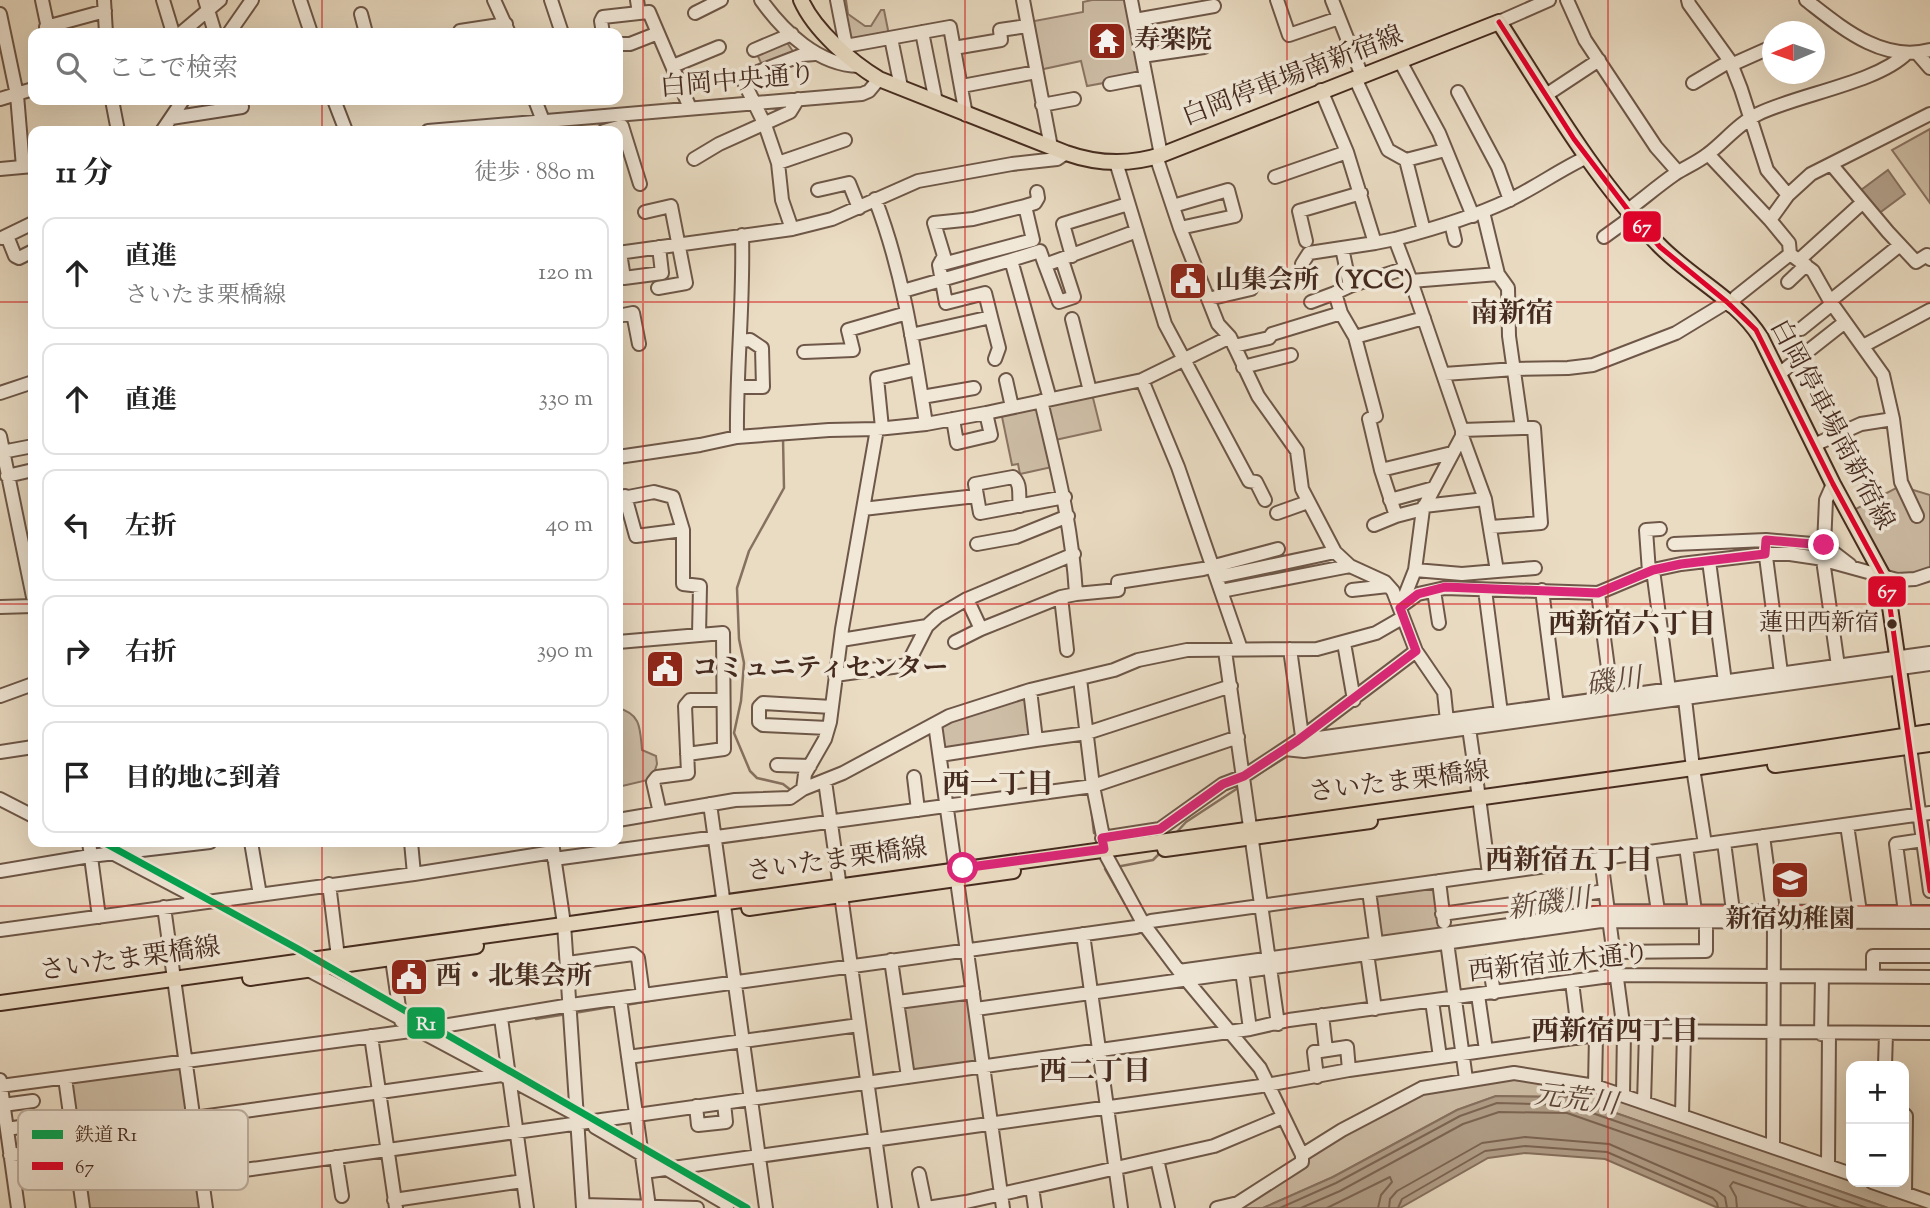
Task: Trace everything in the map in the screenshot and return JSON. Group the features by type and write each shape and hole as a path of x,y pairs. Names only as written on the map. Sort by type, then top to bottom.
{"main road":[{"name":"白岡停車場南新宿線","path":"801,0 817,26 843,47 859,66 879,79 1066,153 1116,162 1134,162 1159,155 1499,22 1587,158 1631,213 1660,247 1756,330 1833,484 1884,578 1909,741"},
{"name":"さいたま栗橋線","path":"0,1012 338,957 956,874 1104,848 1252,833 1693,772 1909,741 1930,732"},
{"name":"さいたま栗橋線","path":"1909,741 1930,744"},
{"name":"さいたま栗橋線","path":"0,1003 173,983 310,971 565,928"}],"street":[{"path":"42,0 48,28"},
{"path":"163,0 171,28"},
{"path":"186,28 207,6 220,0"},
{"path":"234,28 252,0"},
{"path":"300,0 309,28"},
{"path":"551,0 560,28"},
{"path":"695,13 721,0"},
{"path":"761,0 775,20 815,54 846,66 859,66"},
{"path":"837,0 843,47 950,27 966,115"},
{"path":"1023,0 1051,147"},
{"path":"1131,0 1159,155 1180,228 1218,324 1232,342 1258,396 1297,451 1302,489 1335,552 1350,566 1385,582 1388,586 1416,651 1444,692 1448,726"},
{"path":"1277,0 1289,35 1339,18"},
{"path":"1332,0 1388,150 1406,160 1445,150"},
{"path":"1499,22 1549,0"},
{"path":"1567,0 1576,22 1599,60 1656,147 1678,172"},
{"path":"1688,0 1731,63 1767,170 1788,195"},
{"path":"1806,0 1853,36 1885,49 1918,52 1930,68"},
{"path":"498,1 508,28"},
{"path":"53,28 105,5 106,28"},
{"path":"207,6 214,28"},
{"path":"1135,20 1214,6"},
{"path":"602,28 603,17 638,7 649,12 690,108"},
{"path":"0,13 28,167 0,169"},
{"path":"361,13 365,28"},
{"path":"954,48 1001,40 1000,30 1027,26"},
{"path":"922,32 936,102"},
{"path":"623,44 658,33"},
{"path":"754,50 792,34"},
{"path":"891,38 901,88"},
{"path":"673,66 719,47"},
{"path":"1142,56 1204,47"},
{"path":"1693,83 1731,63 1762,51"},
{"path":"1604,237 1678,172 1708,154 1754,115 1802,96 1839,86 1918,52"},
{"path":"792,229 782,200 778,163 765,125 742,78 802,55 815,54"},
{"path":"1546,95 1599,60"},
{"path":"1400,61 1478,214 1498,274 1508,288 1509,336 1522,428"},
{"path":"962,86 1036,72"},
{"path":"1110,84 1146,77"},
{"name":"白岡中央通り","path":"551,126 690,108 862,94 869,91 879,79"},
{"path":"1321,90 1347,152 1374,243"},
{"path":"0,99 28,91"},
{"path":"1458,92 1498,167 1510,200"},
{"path":"694,159 719,144 790,112 798,99"},
{"path":"1042,106 1074,99"},
{"path":"113,105 116,126"},
{"path":"165,126 180,105"},
{"path":"171,118 243,105"},
{"path":"336,105 344,126"},
{"path":"537,105 545,126"},
{"path":"1770,220 1788,195 1811,174 1930,114"},
{"path":"605,126 606,117"},
{"path":"623,129 640,184"},
{"path":"778,163 845,140"},
{"path":"1275,177 1347,152"},
{"path":"623,252 792,229 832,219 918,181 1001,165 1057,159 1066,153"},
{"path":"1708,154 1770,220 1799,259 1813,271 1831,302 1883,375 1893,419 1901,482 1917,516"},
{"path":"1302,264 1309,253 1395,239 1478,214 1510,200 1562,169 1587,158"},
{"path":"1406,160 1424,231"},
{"path":"1116,162 1165,324 1249,481 1256,482 1265,500"},
{"path":"1831,164 1916,262 1927,255 1930,260"},
{"path":"818,190 849,183 859,208"},
{"path":"1173,206 1228,190 1235,216 1180,228"},
{"path":"995,359 999,348 985,293 946,303 939,265 944,256 934,223 973,219 1035,203 1037,192"},
{"path":"1306,241 1299,211 1361,193"},
{"path":"875,199 889,237 903,291 926,424"},
{"path":"1444,374 1593,365 1676,333 1729,304 1799,259 1863,202"},
{"path":"903,291 1040,251 1059,302 1074,296 1063,223 1128,204"},
{"path":"645,212 671,206 686,284 658,288"},
{"path":"939,265 1033,240 1025,206"},
{"path":"1451,223 1455,240"},
{"path":"28,225 4,237 15,256 19,258 28,252"},
{"path":"1045,265 1137,231"},
{"path":"737,437 743,289 742,235"},
{"path":"1395,239 1412,281 1485,499 1497,571"},
{"path":"1801,329 1901,246"},
{"path":"623,273 624,278 662,272 659,247"},
{"path":"1342,248 1350,286"},
{"path":"1788,282 1799,259"},
{"path":"1011,260 1046,400 1065,497 1074,554 1076,594"},
{"path":"1311,302 1406,268"},
{"path":"1412,281 1498,274"},
{"path":"1208,299 1251,289"},
{"path":"1335,293 1341,313 1355,337 1376,416 1369,419 1381,470 1396,516"},
{"path":"1863,346 1930,310"},
{"path":"623,315 633,313 639,344"},
{"path":"804,352 853,351 848,330 907,313"},
{"path":"623,456 737,437 926,424 986,413 1142,380 1185,359 1232,342 1269,338 1272,334 1341,313"},
{"path":"911,335 991,317"},
{"path":"1072,318 1090,391"},
{"path":"1355,337 1424,318"},
{"path":"1779,374 1845,322"},
{"path":"737,387 763,387 762,348 750,340 740,341"},
{"path":"1243,368 1291,355"},
{"path":"803,789 805,774 825,739 832,707 835,675 879,428 877,378 918,369"},
{"path":"1006,380 1012,407"},
{"path":"1142,380 1178,467 1241,649"},
{"path":"0,393 28,384"},
{"path":"922,397 974,388"},
{"path":"953,419 957,443 991,435 986,413"},
{"path":"1814,445 1861,424 1893,419"},
{"path":"1462,433 1534,428 1541,523 1491,527"},
{"path":"1401,613 1415,570 1424,508 1462,433"},
{"path":"0,436 28,574"},
{"path":"2,452 28,447"},
{"path":"1381,470 1452,453"},
{"path":"7,476 28,471"},
{"path":"1020,506 1019,488 1013,477 975,484 980,513 1020,506 1065,497"},
{"path":"1824,545 1826,500 1833,484"},
{"path":"1391,500 1434,488"},
{"path":"623,498 654,492 673,497 683,530 683,584 700,586 699,635"},
{"path":"863,509 976,496"},
{"path":"1374,525 1424,508 1485,499"},
{"path":"623,501 636,536 683,530"},
{"path":"1277,513 1308,502"},
{"path":"976,544 1016,537 1068,516"},
{"path":"1660,529 1646,530 1669,690"},
{"path":"1766,540 1765,554 1781,673"},
{"path":"1674,544 1766,540 1824,545 1854,568"},
{"path":"1214,571 1278,549"},
{"path":"955,642 1061,597 1118,590 1118,582 1202,569 1214,571 1335,552"},
{"path":"835,675 907,665 927,626 938,616 967,599 1074,554"},
{"path":"623,819 735,800 790,798 949,716 1150,657 1187,650 1317,649 1344,643 1376,633 1401,613 1418,594 1445,587 1598,593 1651,571 1681,564 1765,554 1790,554 1823,560 1897,580 1930,574"},
{"path":"1823,560 1838,666"},
{"path":"1709,561 1726,682"},
{"path":"1221,591 1350,566"},
{"path":"1415,570 1462,574 1535,568"},
{"path":"1352,590 1388,586"},
{"path":"1485,590 1501,713"},
{"path":"1542,590 1557,706"},
{"path":"1434,591 1439,623"},
{"path":"1598,593 1612,698"},
{"path":"1061,597 1068,650"},
{"path":"967,599 981,629"},
{"path":"0,607 28,606"},
{"path":"841,640 927,626"},
{"path":"623,642 723,633 724,749 687,754"},
{"path":"1344,643 1354,700"},
{"path":"1290,649 1300,739"},
{"path":"1225,651 1278,1024"},
{"path":"1104,848 1160,829 1212,791 1244,776 1354,700 1416,651"},
{"path":"1300,739 1448,726 1469,728 1685,699 1898,663 1930,653"},
{"path":"1284,750 1304,751 1448,726 1501,713 1781,673 1838,666 1930,664"},
{"path":"1080,679 1093,786 1104,848 1143,923 1260,1068 1302,1155 1302,1162 1238,1203 1216,1208"},
{"path":"0,696 28,686"},
{"path":"940,755 1087,733 1231,686"},
{"path":"1030,691 1036,740"},
{"path":"1685,699 1705,844"},
{"path":"660,813 653,782 657,777 688,773 685,706 690,701 722,700"},
{"path":"828,728 763,725 759,722 759,707 763,704 832,707"},
{"path":"935,724 1003,1208"},
{"path":"1469,728 1489,874"},
{"path":"623,845 715,838 1093,786 1238,737"},
{"path":"1909,741 1925,814 1923,840 1930,891"},
{"path":"0,752 28,748"},
{"path":"777,765 810,766"},
{"path":"914,777 918,810"},
{"path":"825,782 885,1208"},
{"path":"0,799 28,814"},
{"path":"710,804 766,1208"},
{"path":"0,811 28,807"},
{"path":"0,1086 418,1030 643,995 1136,927 1143,923 1925,814"},
{"path":"1847,825 1860,912"},
{"path":"1763,836 1774,916 1773,1147"},
{"path":"1905,912 1896,844 1923,840"},
{"path":"1724,842 1733,911"},
{"path":"89,847 99,916"},
{"path":"0,871 166,847"},
{"path":"252,847 260,895"},
{"path":"411,847 414,874"},
{"path":"0,930 414,874 553,851 603,847"},
{"path":"1686,847 1695,911"},
{"path":"553,851 568,963 583,1207 697,1208"},
{"path":"1650,852 1658,911"},
{"path":"114,853 188,893 193,902"},
{"path":"1601,859 1624,1031 1623,1095"},
{"path":"1439,881 1466,1079"},
{"path":"329,884 338,957"},
{"path":"1368,891 1376,943"},
{"path":"1442,915 1605,891"},
{"path":"164,907 193,1110"},
{"path":"1183,975 1242,971 1270,962 1367,953 1446,938 1658,911 1733,911 1774,916 1930,922"},
{"path":"1609,916 1706,921 1860,912 1930,912"},
{"path":"1613,952 1706,951 1706,921"},
{"path":"1083,934 1121,1208"},
{"path":"976,1009 1091,993 1376,943 1446,938"},
{"path":"1367,953 1375,1009"},
{"path":"568,963 633,954 638,958 643,995"},
{"path":"1873,977 1873,956 1930,956"},
{"path":"392,959 402,1032"},
{"path":"891,960 908,1077"},
{"path":"1489,962 1494,993"},
{"path":"310,971 400,1018"},
{"path":"1242,971 1250,1029"},
{"name":"西新宿並木通り","path":"248,1169 516,1131 578,1119 593,1121 984,1067 1616,975 1930,977"},
{"path":"1822,977 1828,1165"},
{"path":"1572,982 1579,1038"},
{"path":"898,1002 973,992"},
{"path":"1478,995 1486,1050"},
{"path":"620,999 649,1207"},
{"path":"1432,1001 1440,1057"},
{"path":"1322,1016 1326,1050"},
{"path":"500,1018 506,1077 527,1208"},
{"path":"628,1057 859,1025"},
{"path":"418,1030 578,1119"},
{"path":"644,1172 1268,1085 1349,1070 1624,1031 1930,1033"},
{"path":"1644,1103 1646,1032"},
{"path":"1682,1115 1684,1032"},
{"path":"1885,1061 1886,1033"},
{"path":"1595,1086 1596,1035"},
{"path":"371,1036 395,1204 523,1181"},
{"path":"1317,1077 1314,1052 1346,1047 1349,1070"},
{"path":"1302,1155 1342,1130 1422,1088 1514,1073 1595,1086 1846,1172"},
{"path":"248,1110 379,1091 506,1077"},
{"path":"65,1078 69,1110"},
{"path":"0,1080 18,1208"},
{"path":"4,1105 33,1101"},
{"path":"696,1106 698,1125 726,1122 724,1102"},
{"path":"919,1174 926,1208 1214,1146 1283,1117"},
{"path":"593,1121 595,1127 725,1203 727,1208"},
{"path":"1905,1193 1906,1124"},
{"path":"7,1129 18,1127"},
{"path":"10,1155 18,1154"},
{"path":"336,1157 342,1196"},
{"path":"1157,1159 1168,1208"},
{"path":"1032,1187 1035,1208"},
{"path":"1892,1187 1930,1202"},
{"path":"80,1190 83,1208"},
{"path":"204,1190 206,1208"}],"shaded area":[{"path":"840,0 846,0 848,14 865,26 871,26 881,10 884,10 889,35 848,40"},
{"name":"寿楽院","path":"1127,0 1142,76 1087,86 1081,61 1039,70 1029,22 1083,12 1083,2"},
{"path":"786,41 794,53 762,65 756,52"},
{"path":"1930,129 1930,203 1892,150"},
{"path":"1092,394 1101,430 1055,440 1045,403"},
{"path":"1040,404 1052,467 1020,474 1018,464 1012,465 1001,412"},
{"path":"1900,486 1930,495 1930,572 1894,579 1854,510"},
{"path":"1026,696 1032,736 943,751 939,725"},
{"path":"623,710 631,714 638,723 642,750 656,756 657,764 652,779 623,786"},
{"path":"1437,886 1443,933 1378,942 1372,895"},
{"path":"967,995 979,1060 976,1064 913,1073 903,1004"},
{"path":"184,1067 189,1110 72,1110 68,1082"},
{"path":"1520,1079 1576,1084 1846,1176 1846,1187 1875,1187 1930,1208 1888,1208 1570,1097 1496,1096 1457,1110 1333,1177 1263,1208 1233,1208 1328,1143 1378,1114 1430,1091 1474,1082"},
{"path":"83,1190 200,1190 202,1208 86,1208"}],"water":[{"path":"1888,170 1905,194 1878,214 1861,190"},
{"name":"元荒川","path":"1496,1096 1570,1097 1888,1208 1718,1208 1605,1159 1525,1153 1488,1158 1400,1208 1263,1208 1333,1177 1457,1110"}],"waterway":[{"path":"783,438 784,488 749,551 737,588 739,639 744,663 741,701 734,733 750,771 757,778 783,784 792,791"},
{"path":"1246,782 1291,754"},
{"path":"1176,833 1186,822 1241,786"},
{"path":"1091,806 1094,833 1099,832"},
{"path":"1116,867 1153,860 1161,852"},
{"path":"1109,868 1105,869 1136,923"},
{"path":"1135,933 1142,933 1159,955"},
{"path":"626,1005 678,996"},
{"path":"574,1013 616,1006"},
{"path":"536,1019 567,1014"}],"rail line":[{"name":"R1","path":"112,847 300,950 747,1208"}],"transit line":[{"name":"67","path":"1499,22 1574,139 1628,210 1660,247 1727,302 1756,330 1833,484 1884,578 1930,891"}],"place":[{"name":"寿楽院","path":"1107,41"},
{"name":"山集会所（YCC)","path":"1188,281"},
{"name":"蓮田西新宿","path":"1892,624"},
{"name":"コミュニティセンター","path":"665,669"},
{"name":"新宿幼稚園","path":"1790,880"},
{"name":"西・北集会所","path":"409,977"}],"district":[{"name":"南新宿","path":"1512,315"},
{"name":"西新宿六丁目","path":"1632,626"},
{"name":"西一丁目","path":"998,786"},
{"name":"西新宿五丁目","path":"1569,862"},
{"name":"西新宿四丁目","path":"1615,1033"},
{"name":"西二丁目","path":"1095,1073"}],"route":[{"path":"963,868 1104,849 1102,838 1160,829 1223,784 1244,776 1297,741 1416,651 1400,608 1418,594 1445,587 1598,593 1653,570 1765,554 1766,540 1824,545"}],"water label":[{"name":"磯川","path":"1614,683"},
{"name":"新磯川","path":"1549,905"}]}
